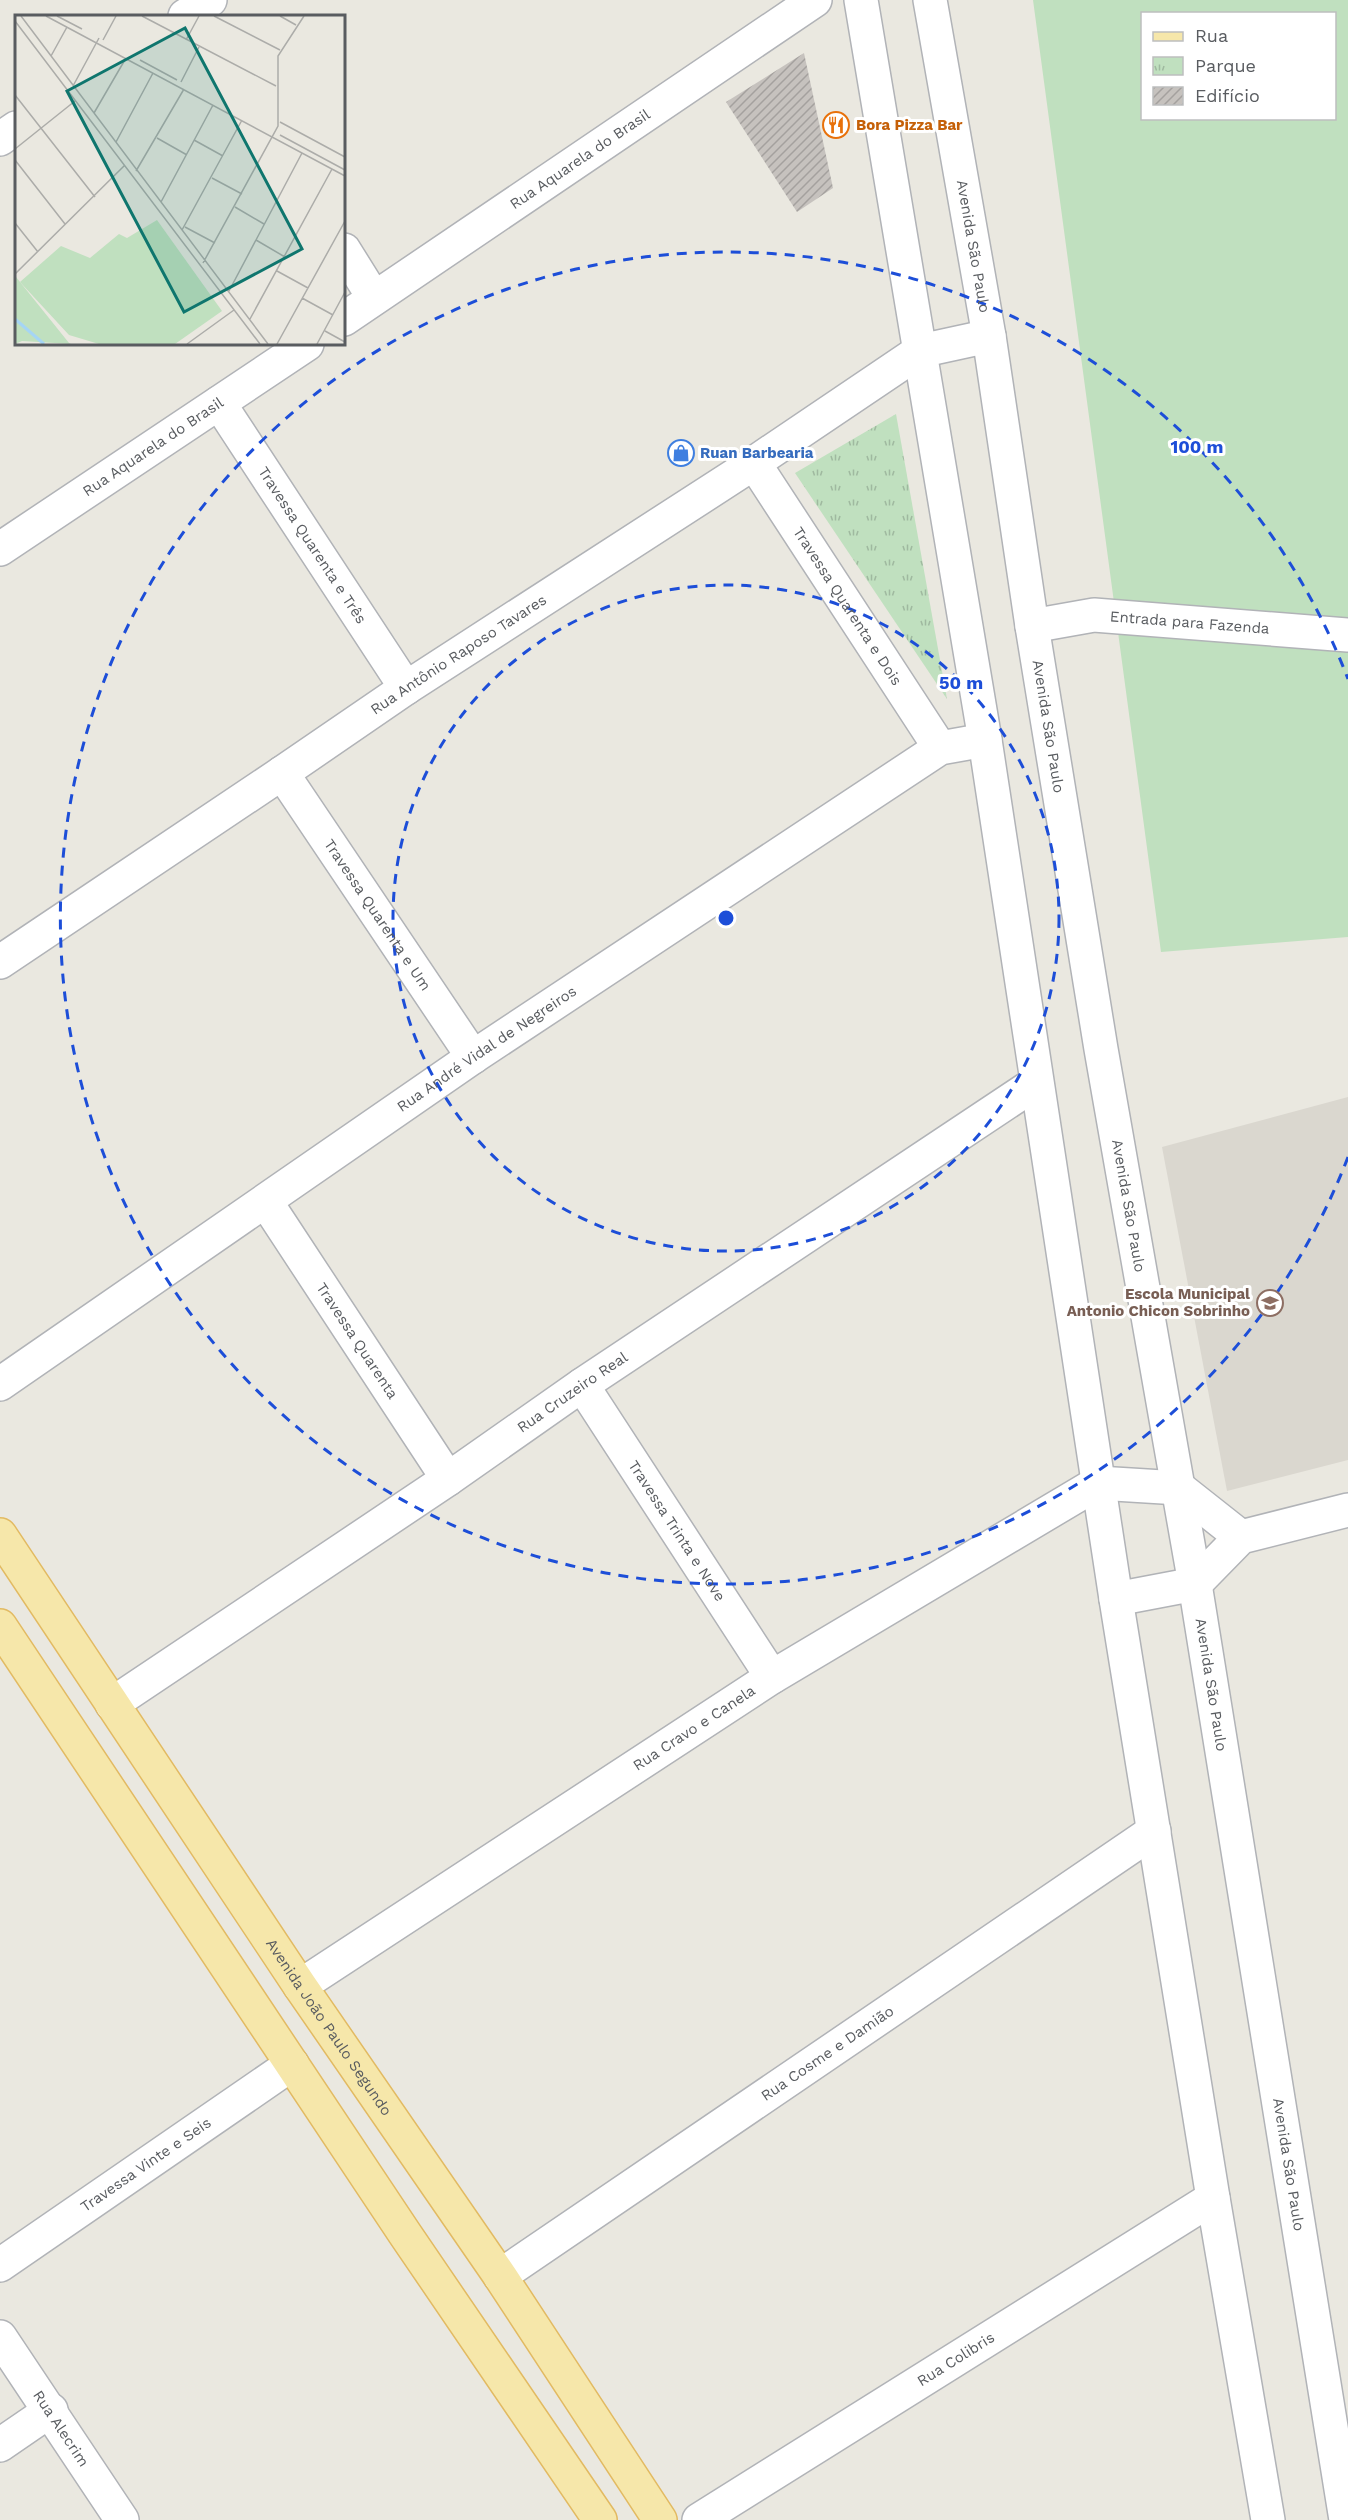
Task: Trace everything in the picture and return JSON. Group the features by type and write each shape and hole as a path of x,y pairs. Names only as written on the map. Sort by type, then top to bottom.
{"main road":[{"name":"Avenida João Paulo Segundo","path":"0,1535 300,1986 500,2276 660,2520"},
{"path":"0,1626 600,2520"}],"street":[{"name":"Rua Aquarela do Brasil","path":"345,318 815,0"},
{"path":"861,0 985,740 1116,1599 1213,2198 1268,2520"},
{"name":"Avenida São Paulo","path":"930,0 989,336 1032,626 1101,1049 1336,2386 1346,2520"},
{"path":"0,139 15,129"},
{"path":"345,252 374,298"},
{"path":"920,351 989,336"},
{"name":"Rua Aquarela do Brasil","path":"0,549 306,345"},
{"name":"Rua Antônio Raposo Tavares","path":"0,962 406,688 754,464 920,351"},
{"name":"Travessa Quarenta e Três","path":"219,403 406,688"},
{"name":"Travessa Quarenta e Dois","path":"754,464 940,748"},
{"name":"Entrada para Fazenda","path":"1032,626 1094,615 1348,635"},
{"name":"Rua André Vidal de Negreiros","path":"0,1384 473,1057 940,748 985,740"},
{"name":"Travessa Quarenta e Um","path":"282,773 473,1057"},
{"name":"Rua Cruzeiro Real","path":"112,1704 448,1479 582,1384 1036,1083"},
{"name":"Travessa Quarenta","path":"266,1202 448,1479"},
{"name":"Travessa Trinta e Nove","path":"582,1384 772,1677"},
{"path":"1098,1483 1179,1488 1241,1537"},
{"name":"Rua Cravo e Canela","path":"300,1986 772,1677 1098,1483"},
{"path":"1116,1599 1195,1584 1241,1537 1348,1510"},
{"name":"Rua Cosme e Damião","path":"500,2276 1154,1830"},
{"name":"Travessa Vinte e Seis","path":"0,2265 292,2064"},
{"name":"Rua Colibris","path":"699,2520 1213,2198"},
{"name":"Rua Alecrim","path":"0,2337 51,2410 122,2520"},
{"path":"0,2445 51,2410"}],"shaded area":[{"name":"Escola Municipal Antonio Chicon Sobrinho","path":"1348,1097 1348,1460 1227,1491 1162,1147"}],"green space":[{"path":"1033,0 1348,0 1348,937 1161,952"},
{"path":"896,414 947,699 795,473"}],"building":[{"path":"804,53 833,188 797,212 726,102"}],"place":[{"name":"Bora Pizza Bar","path":"836,125"},
{"name":"Ruan Barbearia","path":"681,453"},
{"name":"Escola Municipal Antonio Chicon Sobrinho","path":"1270,1303"}]}
